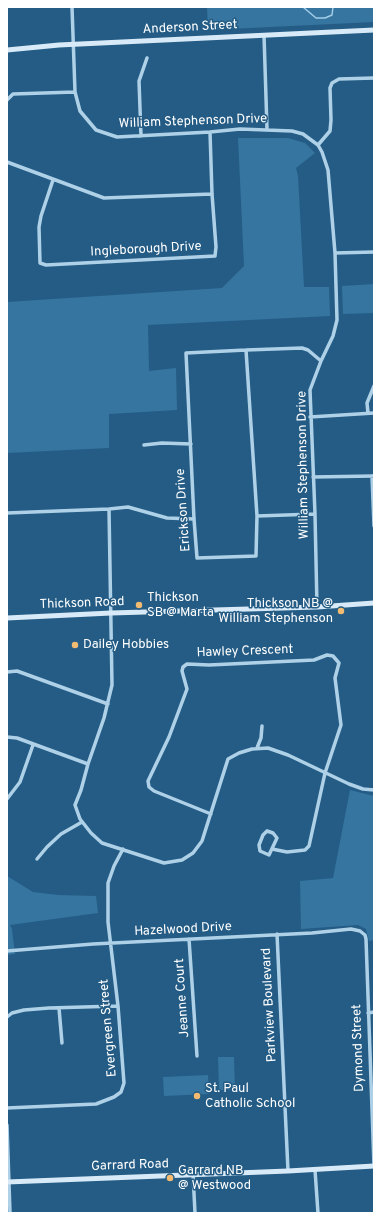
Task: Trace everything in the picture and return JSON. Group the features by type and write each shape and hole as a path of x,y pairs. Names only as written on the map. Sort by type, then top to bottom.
{"main road":[{"name":"Anderson Street","path":"7,50 73,45 374,30"},
{"name":"Thickson Road","path":"7,618 111,613 317,607 374,603"},
{"name":"Garrard Road","path":"8,1182 315,1170 374,1166"}],"street":[{"name":"William Stephenson Drive","path":"72,7 75,92 80,111 96,130 117,137 240,129 292,131 303,134 318,145 322,152 328,170 335,253 337,320 333,336 321,361 310,390 317,607"},
{"path":"264,35 267,129"},
{"path":"141,136 139,81 147,58"},
{"path":"318,145 330,131 330,88 332,84 339,79 374,78"},
{"path":"7,100 13,94 75,92"},
{"name":"Ingleborough Drive","path":"53,180 41,216 39,227 40,262 46,265 215,256 216,247 212,194 210,132"},
{"path":"7,162 104,198 212,194"},
{"path":"335,253 374,252"},
{"name":"Erickson Drive","path":"246,350 257,516 256,556 197,558 186,353 246,350 302,348 308,350 321,361"},
{"path":"368,413 367,403 374,386"},
{"path":"310,417 374,413"},
{"path":"144,445 162,443 191,444"},
{"path":"313,477 373,476 374,526"},
{"path":"7,513 128,507 167,518 194,519"},
{"path":"108,509 112,685 104,718 76,805 80,819 91,833 102,843 164,863 182,860 193,853 202,841 228,759 239,753 257,748 268,748 288,755 325,774 349,784 364,789 374,790"},
{"path":"257,516 315,514"},
{"name":"Hawley Crescent","path":"211,814 154,791 149,786 148,781 169,737 187,689 182,671 183,667 187,664 209,665 314,660 327,655 333,656 339,663 335,678 340,724 325,774"},
{"path":"7,672 17,671 108,704"},
{"path":"257,748 262,726"},
{"path":"7,737 17,738 88,764"},
{"path":"7,799 20,782 33,745"},
{"path":"272,849 287,852 305,850 309,846 325,774"},
{"path":"37,859 61,834 82,822"},
{"path":"267,831 273,833 277,838 272,849 270,855 260,850 259,844 263,835 267,831"},
{"name":"Evergreen Street","path":"7,1108 96,1104 114,1097 121,1092 124,1083 118,1006 108,922 108,883 114,866 123,850"},
{"name":"Hazelwood Drive","path":"7,951 189,939 312,933 351,929 360,931"},
{"name":"Dymond Street","path":"360,931 365,935 366,939 374,1166"},
{"name":"Parkview Boulevard","path":"277,934 288,1171"},
{"name":"Jeanne Court","path":"189,939 197,1056"},
{"path":"7,1017 12,1012 24,1010 118,1006"},
{"path":"59,1008 62,1043"},
{"path":"368,1013 374,1012"},
{"path":"7,1125 10,1213"},
{"path":"315,1170 318,1213"},
{"path":"193,1174 195,1213"}],"shaded area":[{"path":"207,7 374,7 374,22 208,30"},
{"path":"238,138 288,138 305,143 315,153 296,168 298,176 304,287 329,287 330,316 148,325 149,371 176,368 177,410 109,414 109,448 7,453 7,302 222,288 244,266"},
{"path":"374,284 374,313 343,314 342,286"},
{"path":"350,790 374,796 374,940 369,941 366,929 358,925 301,929 300,881 333,878"},
{"path":"7,876 33,892 58,895 96,896 98,913 10,925 12,929 15,954 7,955"},
{"path":"218,1057 234,1057 235,1090 219,1090"},
{"path":"208,1075 209,1094 164,1096 163,1077"}],"waterway":[{"path":"303,7 316,18 325,18 332,15 333,7"}],"place":[{"name":"Thickson SB @ Marta","path":"139,605"},
{"name":"Thickson NB @ William Stephenson","path":"341,611"},
{"name":"Dailey Hobbies","path":"75,645"},
{"name":"St. Paul Catholic School","path":"197,1096"},
{"name":"Garrard NB @ Westwood","path":"170,1178"}]}
